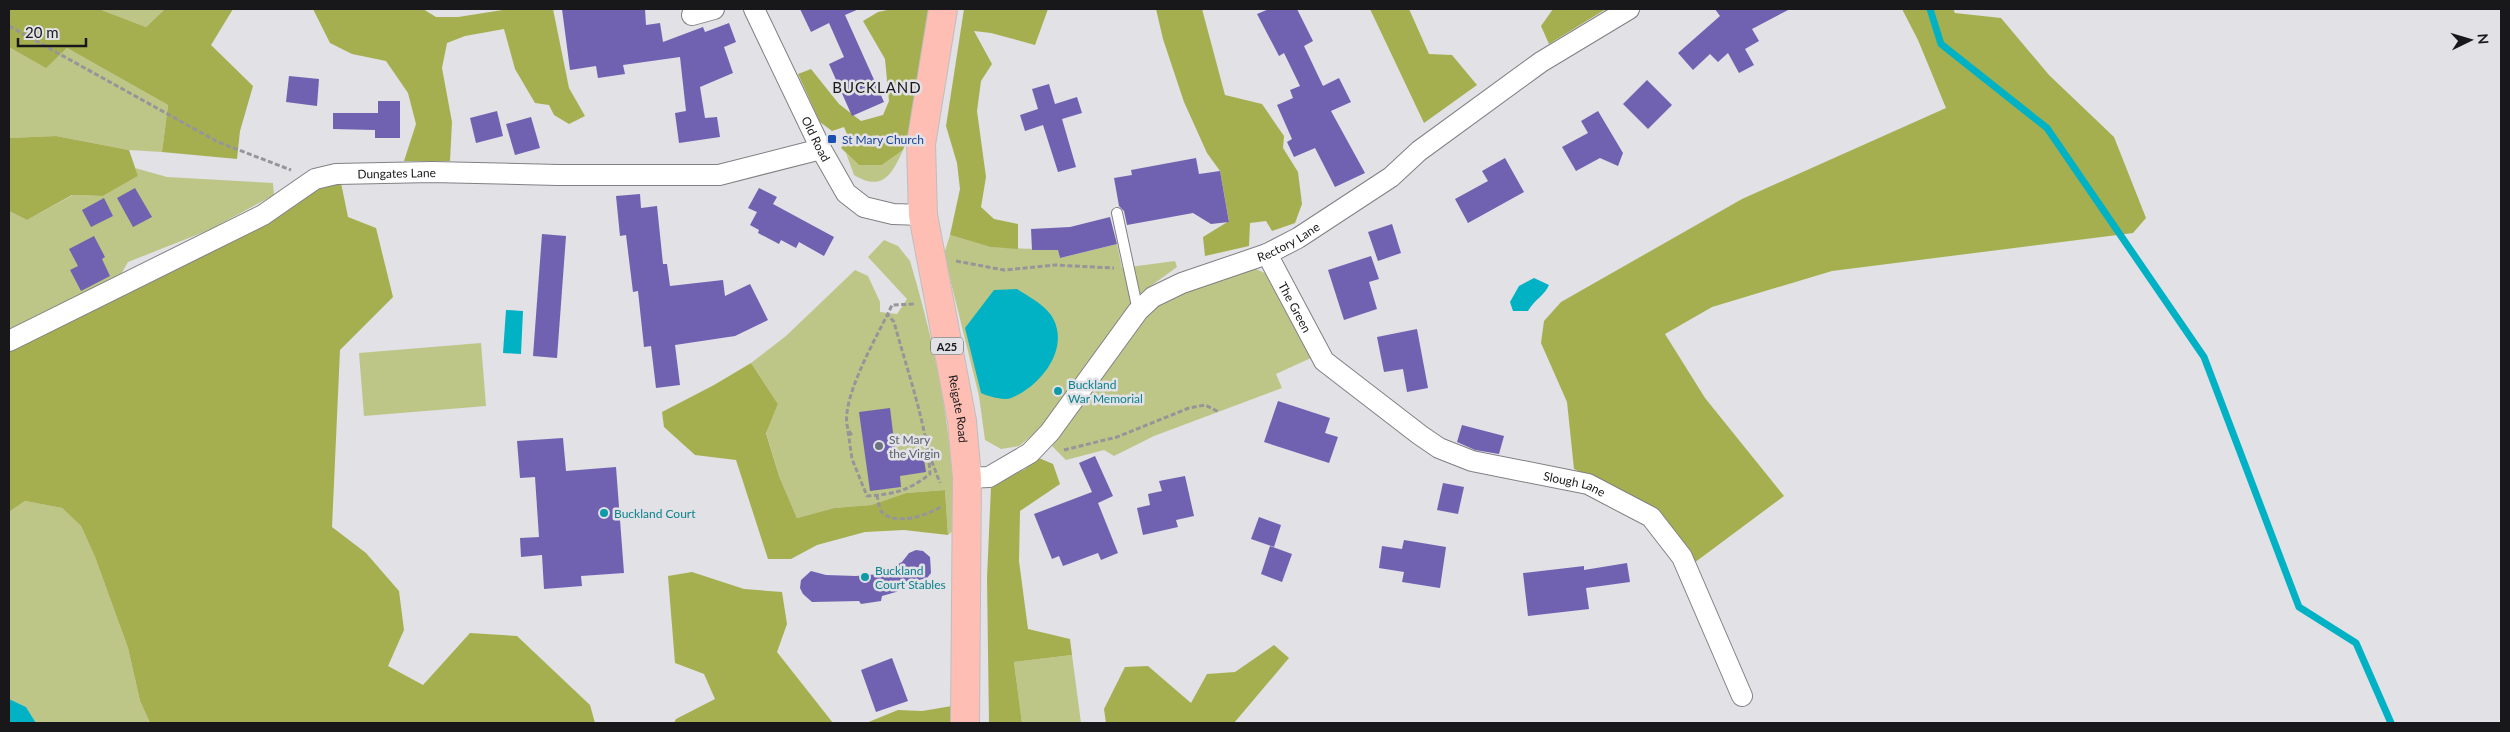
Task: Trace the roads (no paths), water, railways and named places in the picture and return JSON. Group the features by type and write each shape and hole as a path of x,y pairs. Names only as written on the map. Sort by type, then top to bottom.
{"main road":[{"name":"Reigate Road","path":"943,9 921,144 923,214 962,422 968,478 965,723"}],"street":[{"path":"692,15 714,9"},
{"name":"Old Road","path":"754,9 821,149 846,193 864,207 893,214 923,214"},
{"name":"Rectory Lane","path":"968,478 989,477 1030,453 1050,432 1138,311 1153,297 1182,283 1267,254 1298,238 1391,177 1419,151 1527,72 1629,9"},
{"name":"Dungates Lane","path":"9,341 263,215 315,179 336,174 432,172 558,176 719,175 821,149"},
{"name":"The Green","path":"1267,254 1324,361"},
{"name":"Slough Lane","path":"1324,361 1368,393 1390,414 1439,448 1480,463 1588,484 1652,517 1682,557 1742,696"}],"lane":[{"path":"1116,213 1138,311"}],"water":[{"path":"1534,278 1549,285 1547,289 1528,311 1513,311 1510,302 1519,286"},
{"path":"1017,289 1048,311 1057,327 1058,340 1050,364 1042,375 1022,392 1008,399 1000,399 981,393 965,328 994,290"},
{"path":"506,310 523,311 521,354 503,353"},
{"path":"9,699 26,707 36,723 9,723"}],"waterway":[{"path":"1930,9 1941,44 2047,128 2204,357 2299,607 2356,643 2391,723"}],"place":[{"name":"St Mary Church","path":"832,139"},
{"name":"Buckland War Memorial","path":"1058,391"},
{"name":"St Mary the Virgin","path":"879,446"},
{"name":"Buckland Court","path":"604,513"},
{"name":"Buckland Court Stables","path":"865,577"}],"district":[{"name":"BUCKLAND","path":"877,87"}]}
